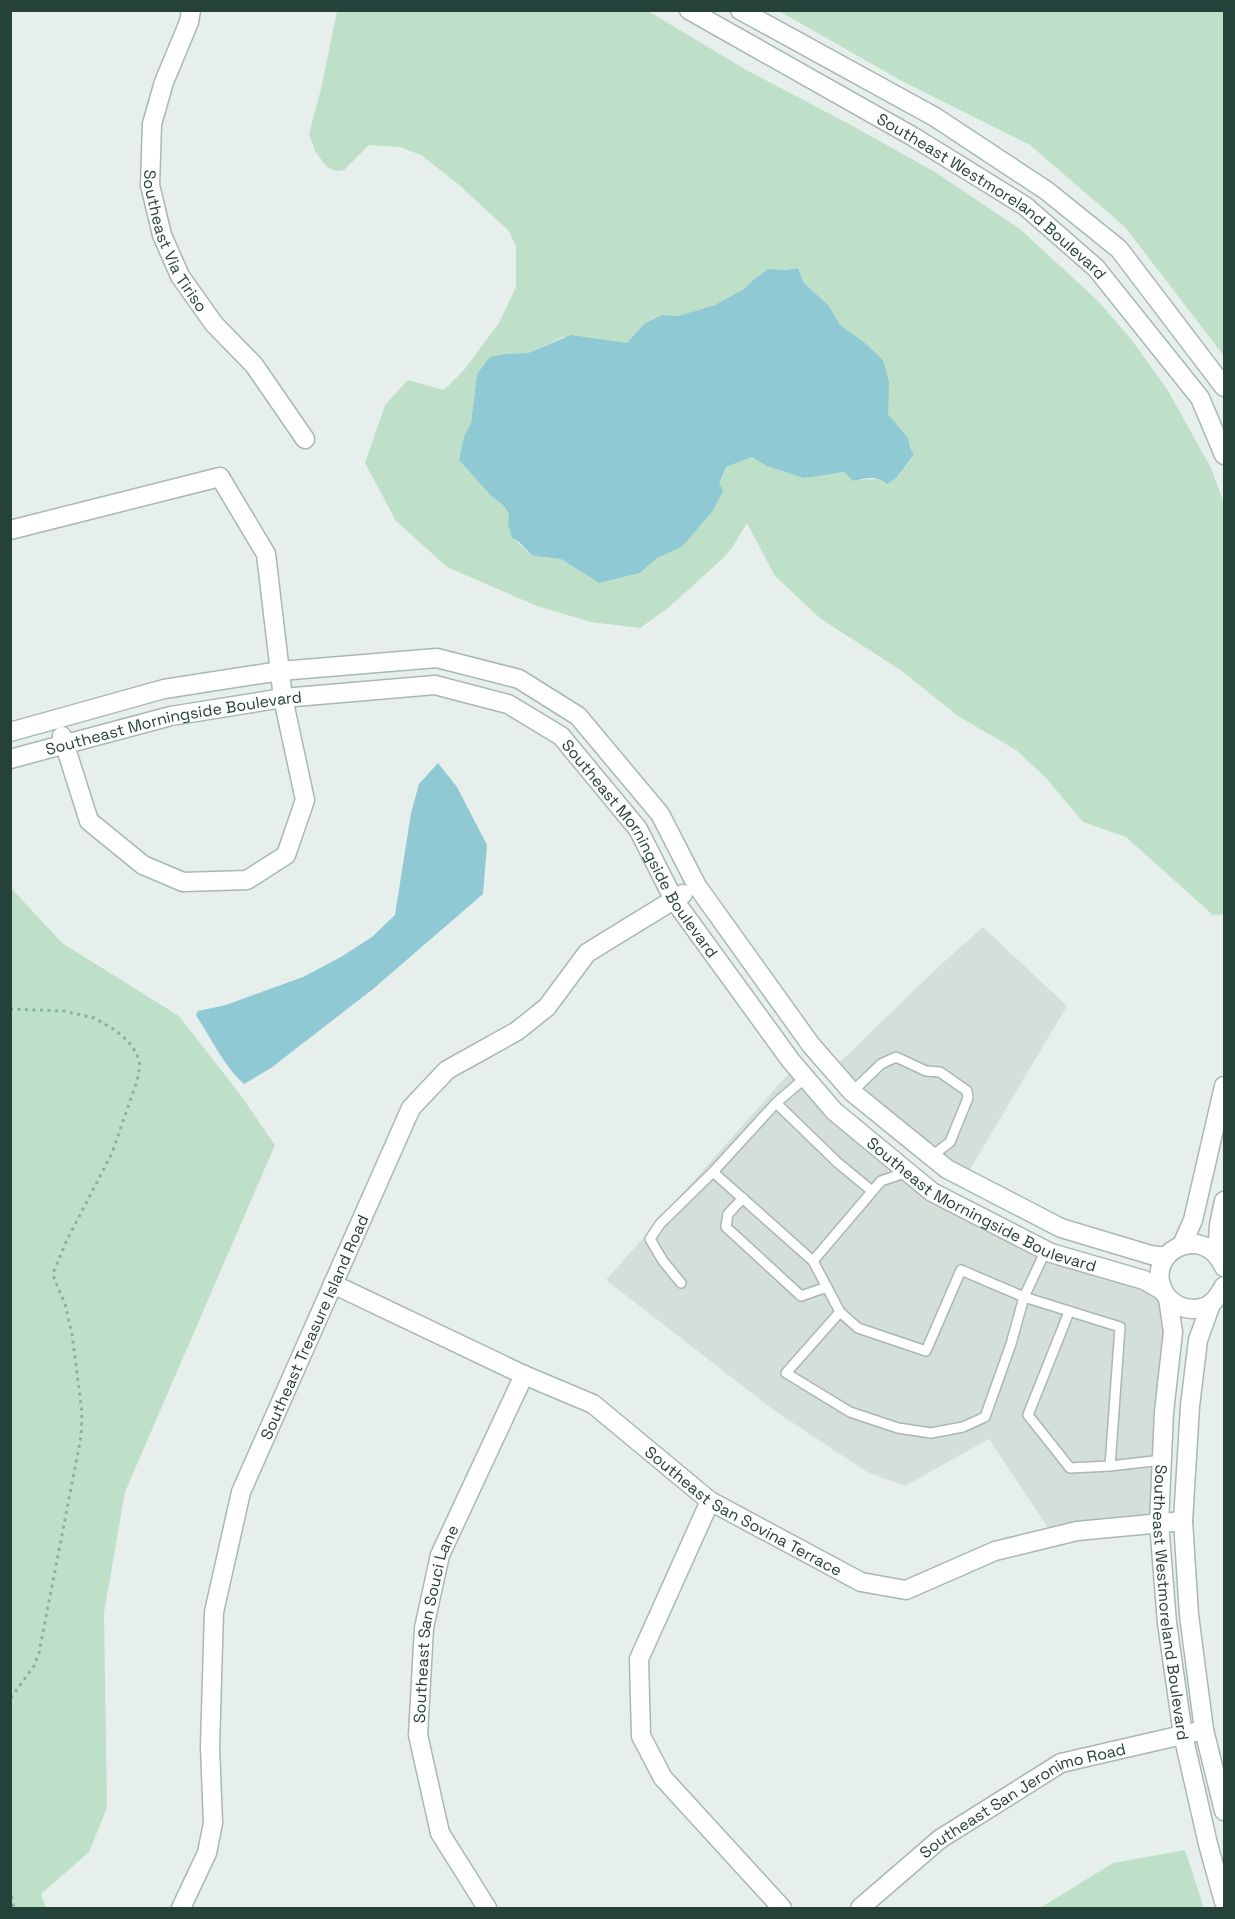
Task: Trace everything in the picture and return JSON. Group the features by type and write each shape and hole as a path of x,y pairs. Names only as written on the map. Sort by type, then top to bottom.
{"street":[{"name":"Southeast Via Tiriso","path":"191,10 189,22 164,82 152,124 150,184 162,235 180,276 214,324 254,364 305,439"},
{"name":"Southeast Westmoreland Boulevard","path":"689,10 912,136 1025,206 1096,268 1200,398 1224,455"},
{"name":"Southeast Westmoreland Boulevard","path":"740,10 935,117 1047,191 1119,249 1224,387"},
{"path":"10,530 220,477 266,554 284,698 305,800 286,855 247,880 183,882 143,865 89,821 57,720"},
{"name":"Southeast Morningside Boulevard","path":"10,732 164,689 280,671 437,658 519,679 578,716 660,814 697,886 812,1045 852,1092 947,1169 1055,1225 1151,1255 1166,1257"},
{"name":"Southeast Morningside Boulevard","path":"10,759 171,716 284,698 435,685 508,704 561,736 638,829 674,900 790,1061 834,1111 932,1192 1046,1250 1144,1280 1181,1307 1188,1309 1204,1308 1219,1297"},
{"path":"561,736 578,716"},
{"name":"Southeast Treasure Island Road","path":"182,1908 207,1853 213,1823 210,1746 214,1612 241,1492 411,1108 447,1070 517,1031 548,1007 587,952 697,886"},
{"path":"805,1078 826,1062"},
{"path":"1182,1245 1193,1220 1224,1086"},
{"path":"908,1172 932,1156"},
{"path":"1221,1259 1219,1224 1224,1201"},
{"path":"1046,1250 1055,1225"},
{"path":"1166,1257 1182,1245 1196,1243 1206,1246 1221,1259"},
{"name":"Southeast Westmoreland Boulevard","path":"1166,1257 1160,1275 1173,1332 1164,1412 1159,1523 1167,1623 1183,1735 1224,1902"},
{"name":"Southeast San Sovina Terrace","path":"333,1284 524,1376 593,1404 710,1501 861,1582 906,1590 995,1551 1077,1531 1183,1521"},
{"name":"Southeast Westmoreland Boulevard","path":"1219,1297 1198,1340 1190,1406 1183,1521 1189,1615 1204,1730 1224,1811"},
{"name":"Southeast San Souci Lane","path":"487,1908 440,1833 418,1735 424,1628 440,1555 524,1376"},
{"path":"710,1501 639,1659 641,1736 663,1778 782,1908"},
{"name":"Southeast San Jeronimo Road","path":"860,1908 940,1839 1061,1763 1204,1730"}],"lane":[{"path":"852,1092 881,1064 896,1057 926,1071 940,1072 967,1091 968,1098 950,1142 932,1156"},
{"path":"681,1283 663,1261 650,1239 660,1224 713,1172 776,1103 805,1078"},
{"path":"776,1103 837,1164 872,1191"},
{"path":"713,1172 813,1261 840,1312 858,1328 926,1351 961,1270 1024,1297 1120,1327 1110,1466"},
{"path":"813,1261 881,1181 908,1172"},
{"path":"743,1198 728,1214 726,1227 801,1296 827,1287"},
{"path":"840,1312 786,1373 850,1412 898,1428 931,1433 963,1427 985,1417 1011,1344 1024,1297 1046,1250"},
{"path":"1069,1312 1028,1415 1071,1467 1110,1466 1162,1460"}],"path":[{"path":"10,1009 64,1011 86,1015 106,1024 123,1035 134,1048 139,1059 140,1071 112,1152 66,1242 54,1271 54,1278 65,1304 72,1334 82,1412 81,1437 39,1653 34,1666 10,1699"},
{"path":"10,1889 14,1908"}],"shaded area":[{"path":"983,927 1067,1006 969,1171 952,1162 939,1151 936,1145 934,1146 859,1085 839,1063"},
{"path":"789,1073 828,1118 901,1178 904,1183 907,1182 1035,1256 1140,1288 1157,1298 1160,1302 1165,1333 1151,1516 1049,1529 989,1439 905,1486 867,1472 775,1411 606,1280"}],"green space":[{"path":"337,11 648,11 748,71 935,172 1020,229 1098,301 1131,339 1167,389 1211,468 1224,503 1224,914 1213,915 1126,837 1083,822 1045,777 1016,750 958,716 902,671 821,619 775,576 747,523 732,548 722,559 668,608 640,628 591,622 537,606 447,567 396,521 365,463 385,405 408,380 444,390 464,370 499,323 516,287 516,247 509,231 458,184 421,155 400,147 369,145 344,170 335,171 326,166 315,151 309,134","holes":["798,268 804,283 829,306 840,325 864,342 883,360 888,414 908,438 914,456 896,478 853,481 844,472 796,472 752,457 726,467 718,483 712,512 682,547 657,558 640,573 599,583 561,559 533,556 512,538 508,524 510,513 491,496 459,460 464,436 471,423 477,374 505,354 528,353 563,337 627,343 644,324 662,315 678,316 715,305 744,289 768,269"]},
{"path":"779,11 1224,11 1224,356 1125,227 1030,145 900,80"},
{"path":"11,888 62,943 179,1016 239,1093 275,1145 125,1492 104,1613 107,1808 89,1852 41,1894 46,1908 10,1908"},
{"path":"1185,1850 1204,1908 1040,1908 1113,1863"}],"water":[{"path":"798,268 804,283 829,306 840,325 864,342 883,360 889,382 888,414 908,438 914,455 896,478 887,484 875,478 853,481 844,472 804,478 767,466 752,457 726,467 719,483 723,491 712,512 682,547 657,558 640,573 599,583 561,559 533,556 512,538 508,524 509,513 459,460 464,436 471,423 477,374 490,357 528,353 571,335 627,343 644,324 662,315 678,316 715,305 744,289 768,269"},
{"path":"438,763 457,787 487,845 483,894 373,989 271,1068 244,1084 218,1051 196,1015 198,1011 226,1005 303,977 372,937 395,915 411,813 419,784"}]}
